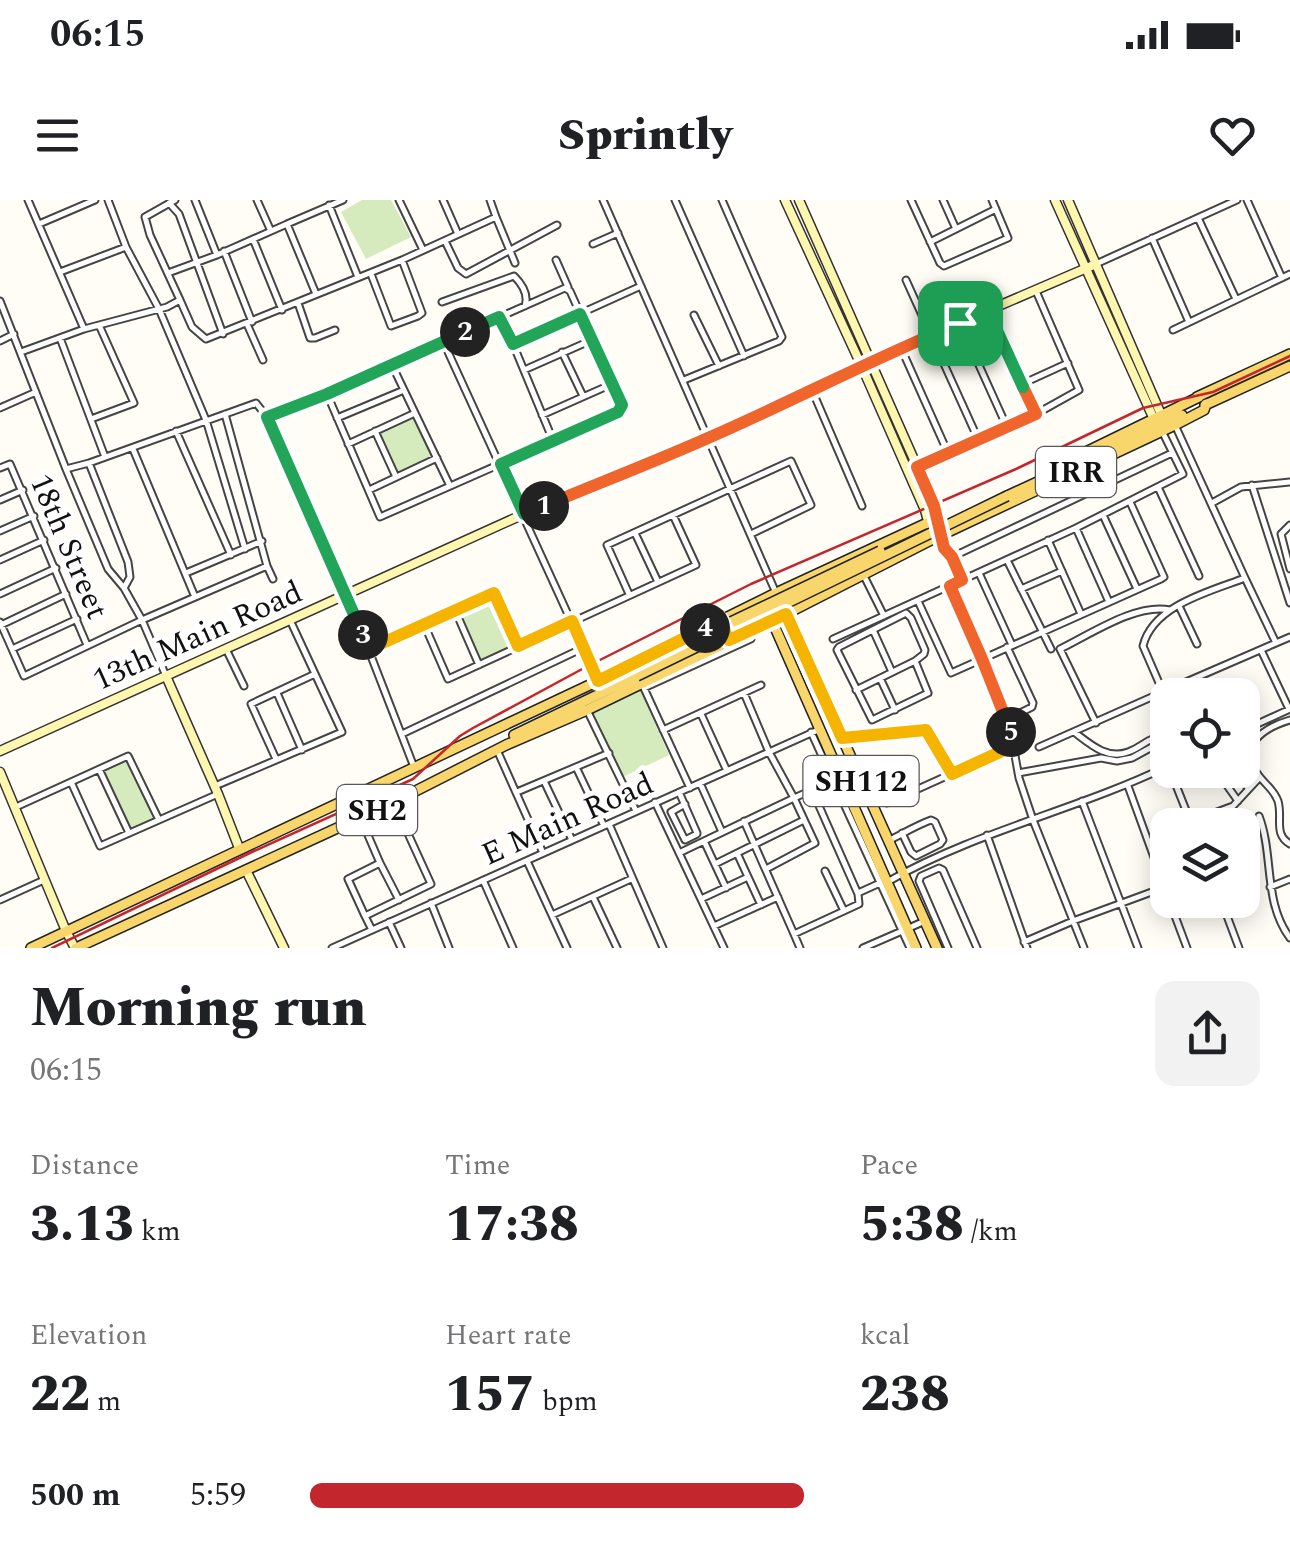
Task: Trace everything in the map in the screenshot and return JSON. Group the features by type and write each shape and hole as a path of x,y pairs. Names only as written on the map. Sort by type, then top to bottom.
{"main road":[{"name":"SH2","path":"75,948 396,805 501,747 512,736 640,679 1290,354"},
{"name":"SH2","path":"1203,400 1290,366"},
{"path":"1156,413 1193,396 1203,400"},
{"name":"IRR","path":"501,747 588,710 640,679 772,621 937,537 1175,425 1204,410 1203,400"},
{"path":"993,492 1000,507"},
{"path":"496,728 933,520"},
{"name":"SH112","path":"776,593 937,948"},
{"name":"SH112","path":"762,600 913,948"},
{"path":"720,621 729,640"},
{"name":"SH2","path":"31,948 496,728 511,727 640,679"}],"street":[{"path":"28,200 84,330"},
{"path":"39,224 94,200"},
{"path":"108,200 206,420 245,549"},
{"path":"195,200 216,255"},
{"path":"257,200 270,231"},
{"path":"167,274 342,200"},
{"path":"399,200 424,250"},
{"path":"443,200 459,234"},
{"path":"490,200 516,263"},
{"path":"603,200 776,593"},
{"path":"675,200 744,356"},
{"path":"684,380 782,337 722,200"},
{"path":"786,200 917,467 937,537 962,580"},
{"path":"799,200 925,510 933,520"},
{"path":"911,200 942,266 1008,238 992,200"},
{"path":"943,200 956,229"},
{"path":"1055,200 1156,413"},
{"path":"1068,200 1156,413"},
{"name":"13th Main Road","path":"0,751 524,514 708,438 900,348 1236,200"},
{"path":"1247,200 1282,278"},
{"path":"223,334 172,201 145,217 192,328 206,339 223,334 402,260 496,217"},
{"path":"330,206 358,278"},
{"path":"930,242 996,210"},
{"path":"1198,218 1236,299"},
{"path":"287,224 316,295"},
{"path":"446,240 458,268 466,274 557,225"},
{"path":"593,244 618,233"},
{"path":"253,238 284,309"},
{"path":"1152,238 1190,322"},
{"path":"60,272 126,247"},
{"path":"224,251 263,360"},
{"path":"370,273 391,326 418,316 422,313 402,260"},
{"path":"327,394 380,517 620,411 622,405 556,260"},
{"path":"1173,330 1290,274"},
{"path":"442,302 514,276 523,284 525,306"},
{"path":"906,280 978,439"},
{"path":"513,344 641,286"},
{"path":"267,417 563,289 569,290"},
{"path":"917,467 1036,414 1079,390 1036,291"},
{"path":"21,352 180,300"},
{"path":"0,301 108,569 142,620 239,848"},
{"path":"298,303 310,338 335,330"},
{"path":"988,311 1036,414"},
{"path":"694,315 718,366"},
{"path":"499,317 553,439"},
{"path":"960,323 1007,426"},
{"path":"91,419 134,403 99,325"},
{"path":"0,340 14,334"},
{"path":"60,338 105,458"},
{"path":"524,370 592,340"},
{"path":"444,342 598,681"},
{"path":"900,348 948,452"},
{"path":"562,352 583,396"},
{"path":"1022,384 1068,363"},
{"path":"392,365 450,486"},
{"path":"542,415 612,384"},
{"path":"338,418 404,390"},
{"path":"812,390 862,506"},
{"path":"0,408 36,392"},
{"path":"66,469 256,403 267,417 347,594 414,767"},
{"path":"348,444 415,413"},
{"path":"225,414 273,579"},
{"path":"1175,425 1276,643"},
{"path":"176,431 230,554"},
{"path":"375,431 396,477"},
{"path":"915,662 928,693 870,720 838,650 884,616 1076,528 1182,474 1162,431"},
{"path":"132,449 195,597"},
{"path":"952,557 1172,453"},
{"path":"368,490 437,458"},
{"path":"629,594 607,545 792,461 811,505 751,534"},
{"path":"89,463 128,562 130,577 124,588"},
{"name":"18th Street","path":"0,468 10,464 23,490 88,645"},
{"path":"1212,502 1241,487 1290,482"},
{"path":"1252,485 1290,603"},
{"path":"1158,487 1198,576"},
{"path":"0,500 23,490"},
{"path":"1130,502 1166,591"},
{"path":"1102,514 1138,589"},
{"path":"424,624 448,679 696,565 673,515"},
{"path":"0,531 34,516"},
{"path":"1290,525 1281,534 1290,569"},
{"path":"1076,528 1109,602"},
{"path":"635,532 658,582"},
{"path":"0,560 44,540"},
{"path":"1048,540 1081,614"},
{"path":"186,573 262,541"},
{"path":"1007,560 1051,649"},
{"name":"18th Street","path":"12,648 24,676 267,566"},
{"path":"0,594 56,568"},
{"path":"1021,590 1062,571"},
{"path":"979,573 1033,704 1012,716"},
{"path":"863,574 884,616"},
{"path":"918,601 952,673 1163,578"},
{"path":"1157,678 1143,646 1154,626 1171,610 1245,578"},
{"path":"950,586 1010,728 1018,773 1033,820 1084,948"},
{"path":"369,649 494,593 518,646"},
{"path":"66,594 1,623 12,648 77,620"},
{"path":"1180,606 1197,644"},
{"path":"455,610 478,665"},
{"path":"1096,723 1060,649 1138,612 1171,610"},
{"path":"833,639 906,613 925,650 915,662 856,690"},
{"path":"71,782 100,846 342,732 290,620"},
{"path":"871,627 892,672"},
{"path":"1196,678 1290,638"},
{"path":"690,788 640,679 751,639"},
{"path":"402,734 583,648"},
{"path":"226,649 244,686"},
{"path":"1260,723 1290,709 1261,650"},
{"path":"276,760 251,704 315,674"},
{"path":"880,678 895,710"},
{"path":"664,730 761,686"},
{"path":"276,692 302,750"},
{"path":"744,693 815,843 766,869"},
{"path":"1039,747 1150,698"},
{"path":"588,710 636,812"},
{"path":"700,713 727,771"},
{"path":"1260,736 1290,720"},
{"path":"842,738 926,730 952,774"},
{"name":"E Main Road","path":"332,948 816,731"},
{"path":"1074,732 1109,755 1128,752 1150,739"},
{"path":"887,803 1013,746"},
{"path":"501,747 516,792 544,853"},
{"path":"1018,773 1101,758 1132,758 1150,748"},
{"path":"516,792 610,753"},
{"path":"16,808 128,756 158,820"},
{"path":"576,767 663,948"},
{"path":"99,769 129,833"},
{"path":"0,772 75,948"},
{"path":"858,893 987,835 1150,776"},
{"path":"1260,777 1274,791 1280,806 1280,835 1290,844"},
{"path":"544,780 572,840"},
{"path":"700,783 722,832"},
{"path":"1128,786 1150,844"},
{"path":"1229,788 1238,801"},
{"path":"1228,808 1249,788"},
{"path":"679,853 814,791 858,893 859,904 794,934"},
{"path":"679,792 698,834 685,840 670,812 684,804"},
{"path":"1082,801 1138,948"},
{"path":"655,802 724,948"},
{"path":"365,916 398,900 431,884 396,805 364,826 398,900"},
{"path":"1260,816 1270,887 1282,928 1290,938"},
{"path":"715,864 804,820"},
{"path":"888,841 902,833 931,820 943,840 920,856 913,855 902,833"},
{"path":"744,821 800,948"},
{"path":"672,839 681,835"},
{"path":"987,835 1025,945 1074,921 1150,893"},
{"path":"704,841 726,888"},
{"path":"935,847 938,856"},
{"path":"738,853 761,905"},
{"path":"527,861 567,948"},
{"path":"372,930 348,880 380,863"},
{"path":"917,866 919,881 948,948"},
{"path":"921,876 937,868 943,870 977,948"},
{"path":"246,870 284,948"},
{"path":"825,870 844,911"},
{"path":"701,899 748,877"},
{"path":"552,915 632,879"},
{"path":"0,900 44,880"},
{"path":"483,880 512,948"},
{"path":"1270,887 1290,880"},
{"path":"593,897 617,948"},
{"path":"714,926 778,897"},
{"path":"430,903 449,948"},
{"path":"1176,918 1187,948"},
{"path":"1228,918 1239,948"},
{"path":"389,922 402,948"},
{"path":"864,948 925,922"},
{"path":"1282,928 1290,924"}],"green space":[{"path":"362,200 391,200 411,237 366,259 341,212"},
{"path":"415,413 437,458 396,477 375,431"},
{"path":"494,593 518,646 479,665 455,610"},
{"path":"639,688 669,755 623,777 592,712"},
{"path":"130,760 154,822 129,833 99,769"}],"railway":[{"path":"52,948 413,779 473,728 751,584 1016,469 1143,408 1213,392 1290,356"}],"route":[{"path":"988,311 1036,414 917,467 934,506 944,548 962,580 950,586 1010,728 1013,746 952,774 926,730 842,738 786,614 729,640 720,621 598,681 572,621 518,646 494,593 369,649 267,417 499,317 513,344 580,314 622,408 501,464 524,514 708,438 960,323 988,311"}]}
